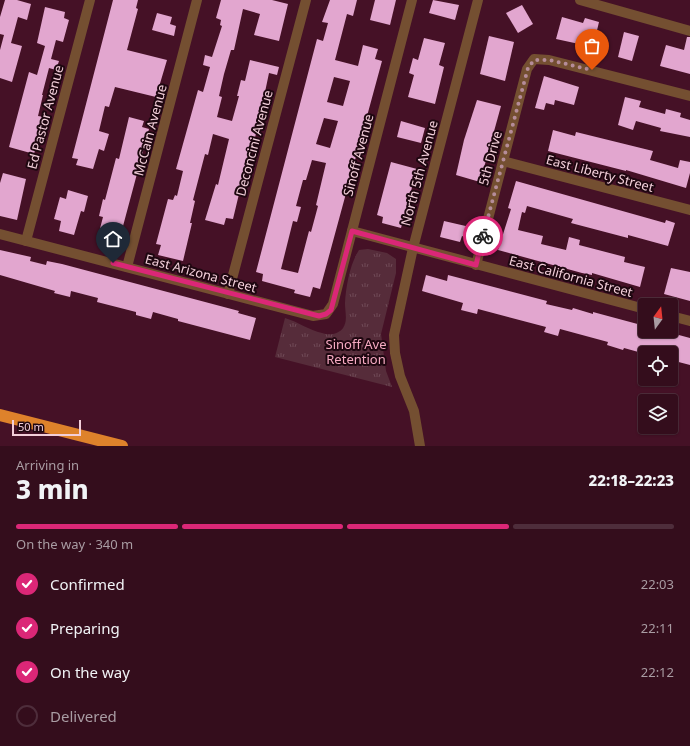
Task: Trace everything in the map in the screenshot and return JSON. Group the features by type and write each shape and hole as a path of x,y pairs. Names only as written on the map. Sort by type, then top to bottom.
{"highway":[{"path":"0,415 122,446"}],"street":[{"name":"Ed Pastor Avenue","path":"26,241 90,0"},
{"name":"McCain Avenue","path":"127,267 197,0"},
{"name":"Deconcini Avenue","path":"228,294 306,0"},
{"name":"Sinoff Avenue","path":"326,314 333,304 412,0"},
{"name":"North 5th Avenue","path":"420,446 414,411 400,376 395,353 394,335 413,248 478,0"},
{"path":"580,0 690,31"},
{"name":"5th Drive","path":"476,265 528,68 534,60 549,60 690,96"},
{"name":"East Liberty Street","path":"503,161 690,210"},
{"name":"East California Street","path":"352,231 638,307"},
{"name":"East Arizona Street","path":"0,234 313,316 326,314"},
{"path":"678,318 690,321"}],"green space":[{"name":"Sinoff Ave Retention","path":"368,249 387,253 396,259 396,273 381,334 386,371 392,387 275,357 285,318 325,334 332,334 341,330 346,322 345,303 347,282 351,268 359,250"}],"building":[{"path":"5,0 17,0 31,4 27,20 18,17 11,43 22,46 12,82 0,78 0,50 4,35 0,34 0,17"},
{"path":"113,0 138,0 136,8 138,9 127,50 167,60 156,97 115,87 109,107 105,106 99,131 109,134 104,151 99,149 93,169 76,165 78,159 72,158"},
{"path":"221,0 272,0 288,4 279,41 254,35 260,14 243,9 234,50 231,50 224,74 219,96 222,97 217,117 232,121 239,96 237,96 241,80 245,81 250,60 279,67 277,75 269,73 265,92 267,92 253,145 251,144 233,219 226,218 224,225 205,220 216,184 218,185 229,139 213,134 208,155 205,154 193,200 195,201 190,223 192,223 183,261 158,255 161,245 156,244 168,199 173,200 175,195 177,196 183,171 176,169 198,90 203,92 210,67 203,65 205,55 212,57 222,26 220,25 221,20 216,18"},
{"path":"330,0 357,0 353,16 347,14 335,60 358,66 363,45 378,49 375,59 382,61 320,289 313,287 310,297 294,293 295,290 262,281 263,274 256,272 317,39 323,41 328,23 322,22","holes":["334,77 350,81 343,106 327,102","324,118 338,121 330,148 316,144","312,160 326,163 316,205 318,206 311,232 309,231 298,273 281,269 293,221 297,222 301,207 296,206 303,180 306,180"]},
{"path":"375,0 396,0 390,25 370,20"},
{"path":"433,0 459,5 455,20 429,13"},
{"path":"522,5 533,24 518,33 506,13"},
{"path":"45,7 65,12 64,18 69,20 63,42 56,40 51,59 59,61 56,70 49,68 38,116 44,117 34,154 9,147 29,72 37,75 45,46 37,43"},
{"path":"157,13 172,17 170,24 176,26 174,36 152,30"},
{"path":"562,17 583,23 585,18 599,22 593,47 556,39"},
{"path":"624,32 639,36 632,61 618,57"},
{"path":"489,36 514,42 505,81 480,74"},
{"path":"687,37 690,37 690,74 660,66 666,45 684,50"},
{"path":"424,38 445,43 439,65 444,67 435,104 408,97 414,75 409,73 413,58 418,60"},
{"path":"544,76 579,87 574,105 555,100 554,105 546,103 544,110 535,108"},
{"path":"625,97 641,101 639,107 665,114 666,109 681,113 680,117 690,120 690,137 660,131 661,128 636,121 633,130 618,125"},
{"path":"477,100 501,106 480,182 456,175 464,140"},
{"path":"129,117 144,121 142,127 149,129 119,241 111,239 110,244 97,240 103,217 99,216 103,199 105,200 116,158 119,159"},
{"path":"401,121 425,128 421,143 397,137"},
{"path":"553,130 575,136 576,132 653,151 650,160 678,168 680,160 690,162 690,173 686,188 626,170 548,151"},
{"path":"391,162 417,169 401,228 382,223 383,217 377,215"},
{"path":"3,173 26,179 17,220 0,216 0,183"},
{"path":"516,181 665,223 666,220 675,223 668,246 628,235 628,238 571,223 573,219 527,206 525,213 522,212 518,230 543,236 541,244 566,250 569,237 580,240 579,245 625,257 624,262 645,267 640,287 592,273 592,275 582,273 498,250 511,209 508,208"},
{"path":"68,190 88,196 84,212 81,211 74,235 59,231 61,221 54,219 60,197 66,199"},
{"path":"444,221 470,227 467,238 462,236 460,242 440,237"},
{"path":"0,250 31,257 30,261 46,265 47,261 62,264 239,311 238,313 256,318 250,340 178,321 178,319 153,312 151,319 136,315 136,312 97,302 98,298 71,291 70,297 54,293 55,291 0,275"},
{"path":"671,268 690,272 690,301 664,294"},
{"path":"426,275 447,281 448,275 547,301 546,304 572,310 573,308 593,314 593,312 638,324 638,338 678,338 678,335 690,338 690,365 678,362 678,346 638,346 638,352 624,348 623,350 607,345 608,342 560,329 558,336 544,332 546,327 478,309 477,314 461,310 463,303 422,291"}],"way so far":[{"path":"483,236 528,68 534,60 549,60 592,70"}],"route":[{"path":"113,263 313,316 319,316 326,314 331,310 352,231 476,265 483,236"}]}
